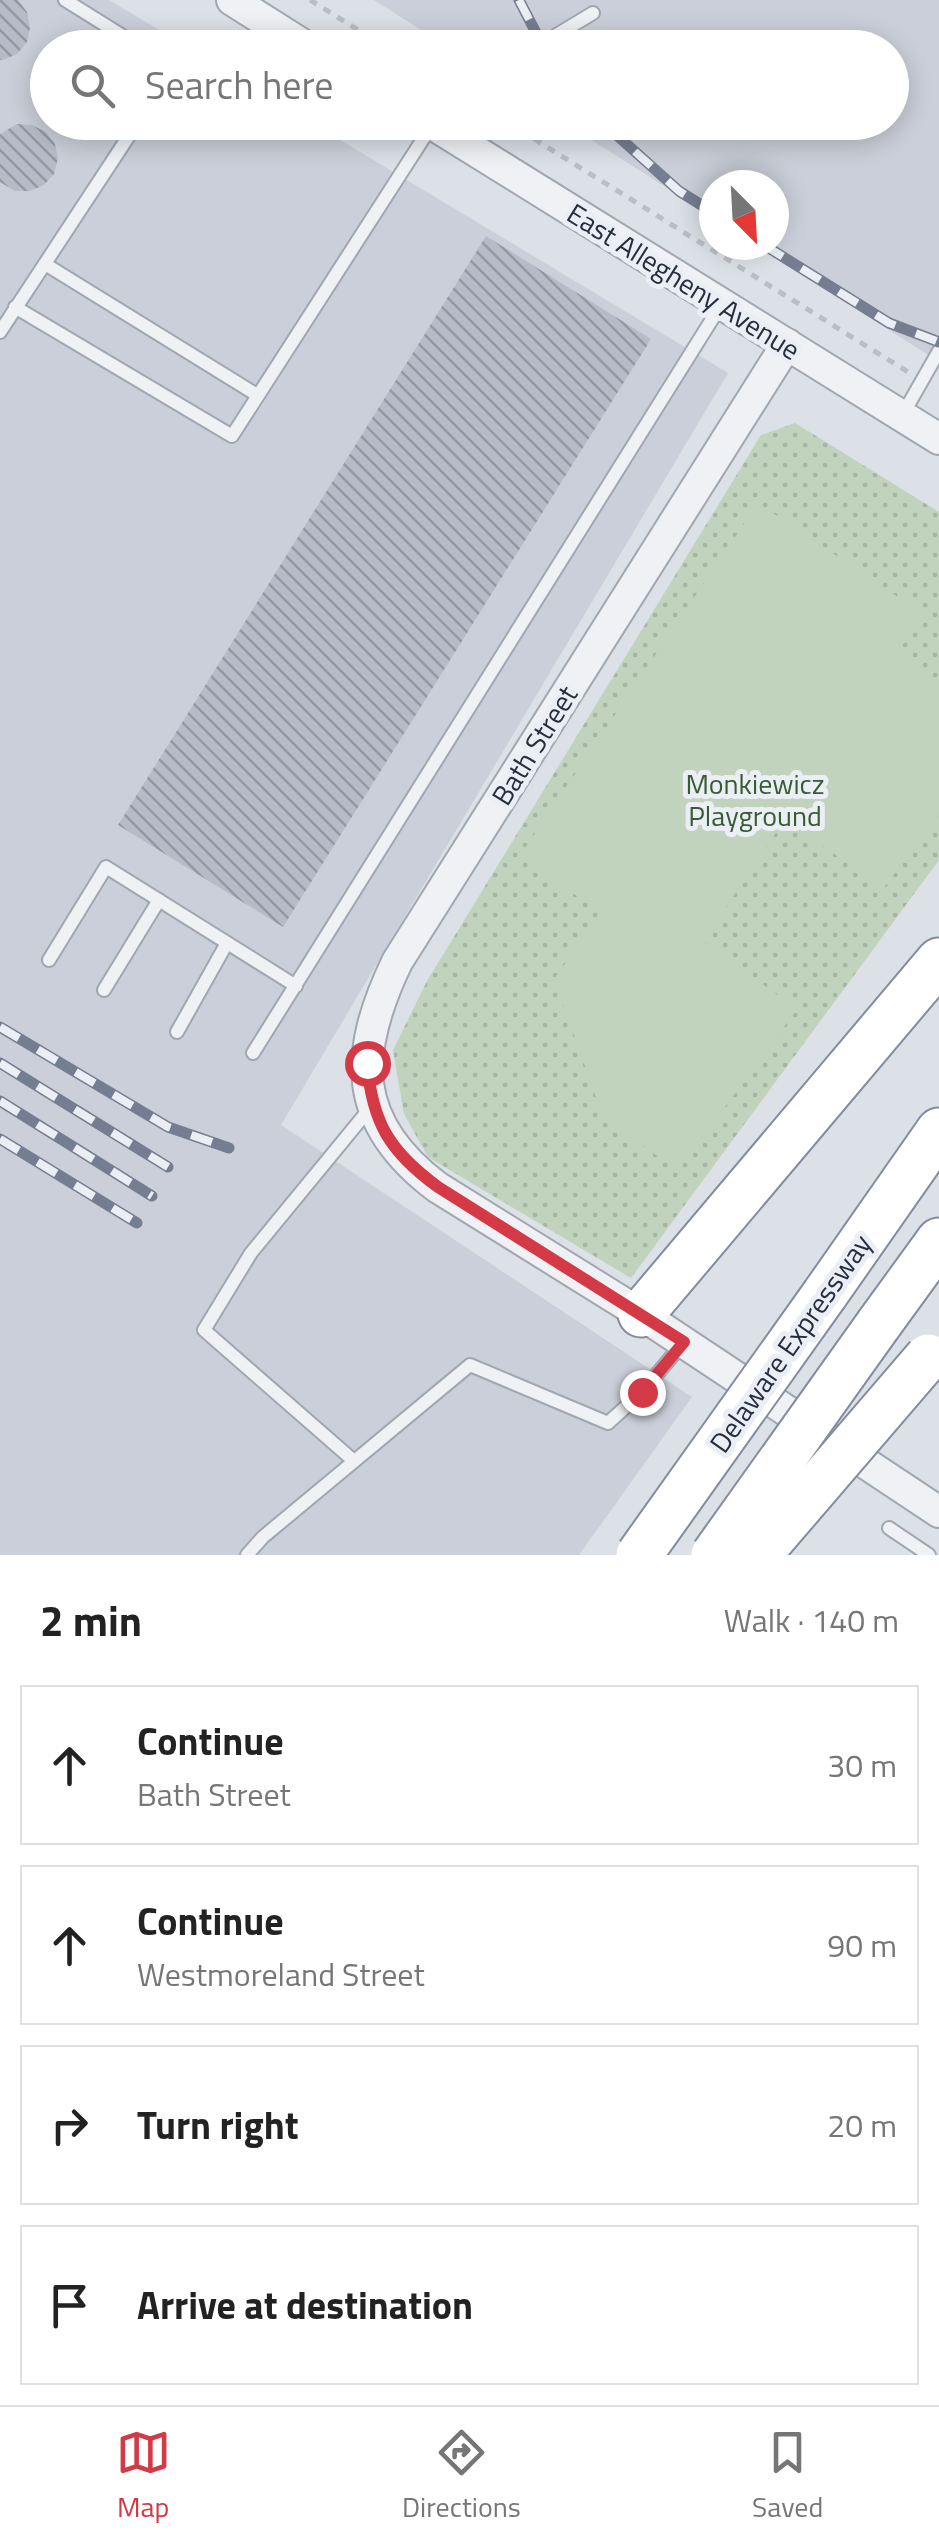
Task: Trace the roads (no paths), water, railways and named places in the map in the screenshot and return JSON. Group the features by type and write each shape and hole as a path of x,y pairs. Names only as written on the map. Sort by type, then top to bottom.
{"highway":[{"path":"641,1314 939,961"},
{"name":"Delaware Expressway","path":"639,1555 939,1131"},
{"path":"714,1555 939,1241"},
{"path":"758,1555 934,1351"}],"street":[{"path":"232,0 280,30"},
{"name":"East Allegheny Avenue","path":"466,140 939,440"},
{"name":"Bath Street","path":"641,1314 438,1187 408,1164 392,1145 372,1105 368,1036 397,962 787,344"},
{"path":"641,1314 939,1512"}],"lane":[{"path":"65,0 113,30"},
{"path":"564,30 593,13"},
{"path":"0,332 126,140"},
{"path":"16,307 232,436 437,140"},
{"path":"45,264 258,395"},
{"path":"254,1054 721,305"},
{"path":"901,416 939,351"},
{"path":"48,960 106,868 296,986"},
{"path":"104,990 159,900"},
{"path":"177,1032 227,943"},
{"path":"354,1461 204,1330 251,1253 372,1105"},
{"path":"247,1555 263,1537 470,1365 608,1423 642,1392 684,1342"},
{"path":"889,1528 929,1555"}],"railway":[{"path":"519,0 535,30"},
{"path":"622,140 679,191 699,204"},
{"path":"788,260 889,323 939,342"},
{"path":"0,1027 168,1127 229,1148"},
{"path":"0,1063 168,1167"},
{"path":"0,1101 152,1196"},
{"path":"0,1139 137,1223"}],"park label":[{"name":"Monkiewicz Playground","path":"755,799"}]}
